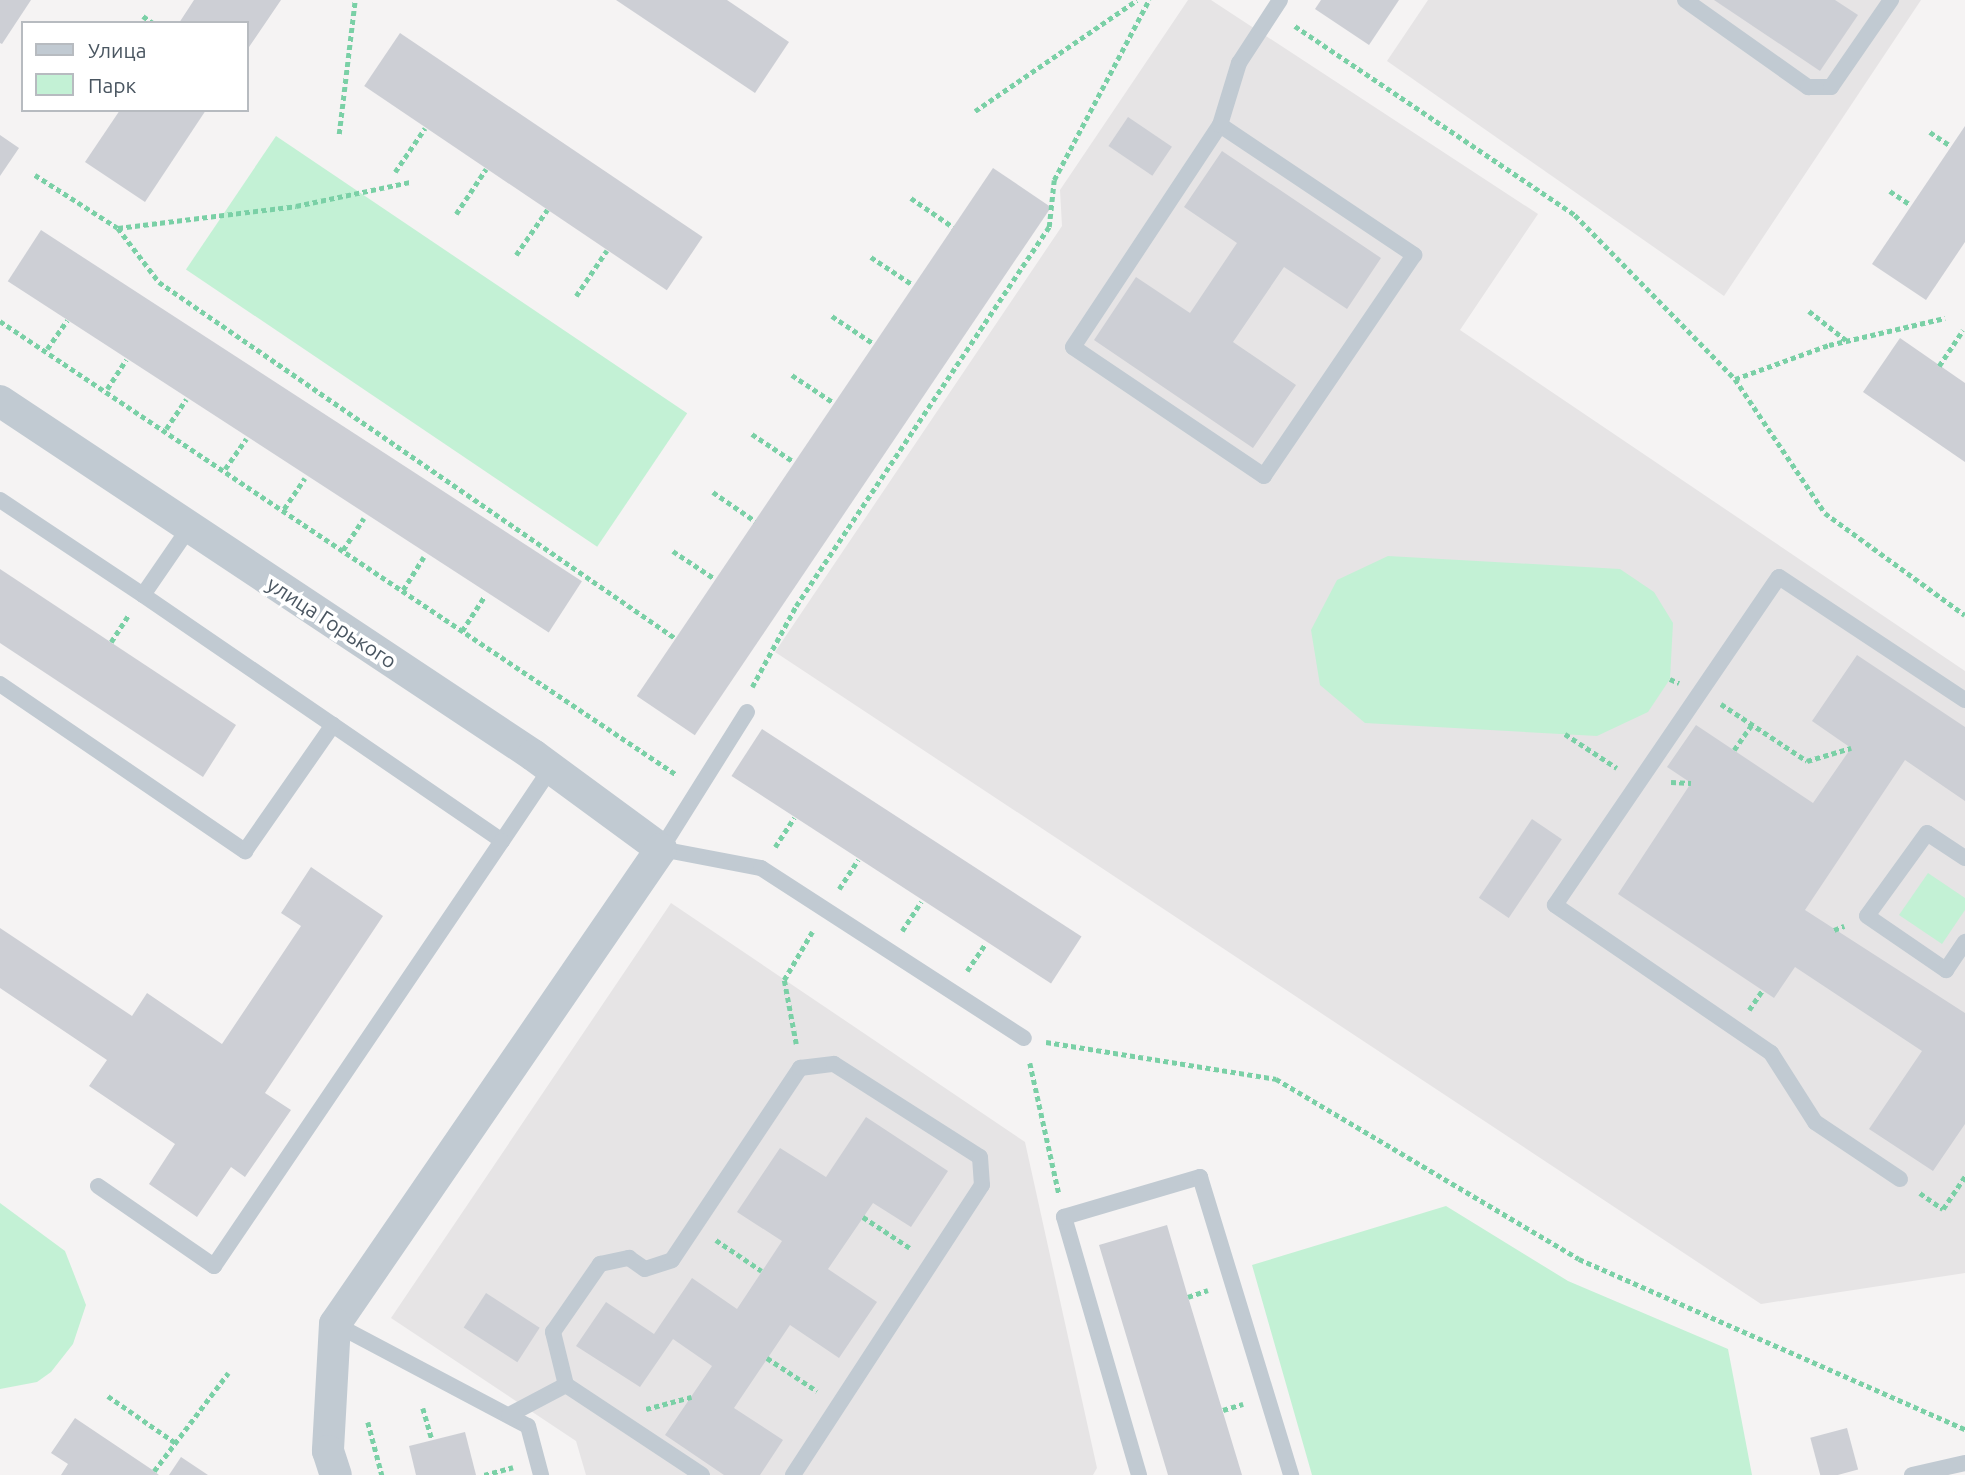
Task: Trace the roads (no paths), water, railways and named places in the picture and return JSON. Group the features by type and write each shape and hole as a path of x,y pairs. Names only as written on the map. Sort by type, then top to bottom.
{"street":[{"name":"улица Горького","path":"0,401 551,768 662,849"},
{"path":"336,1475 328,1451 335,1324 662,849"}],"lane":[{"path":"1685,0 1808,87 1831,87 1891,0"},
{"path":"1220,125 1414,256 1264,476 1073,347 1220,125 1240,63 1276,5"},
{"path":"0,500 502,841"},
{"path":"143,595 189,528"},
{"path":"1900,1179 1815,1122 1771,1053 1555,905 1779,578 1965,700"},
{"path":"0,684 245,851 332,725"},
{"path":"747,712 662,849 761,868 1024,1038"},
{"path":"98,1186 214,1266 551,768"},
{"path":"1965,858 1927,832 1867,916 1946,970 1965,943"},
{"path":"702,1475 566,1385 553,1332 600,1264 629,1258 645,1269 672,1260 800,1068 834,1064 980,1157 982,1185 793,1475"},
{"path":"1139,1475 1064,1217 1200,1177 1291,1475"},
{"path":"335,1324 528,1426 541,1475"},
{"path":"509,1415 566,1385"},
{"path":"1912,1475 1965,1463"}]}
